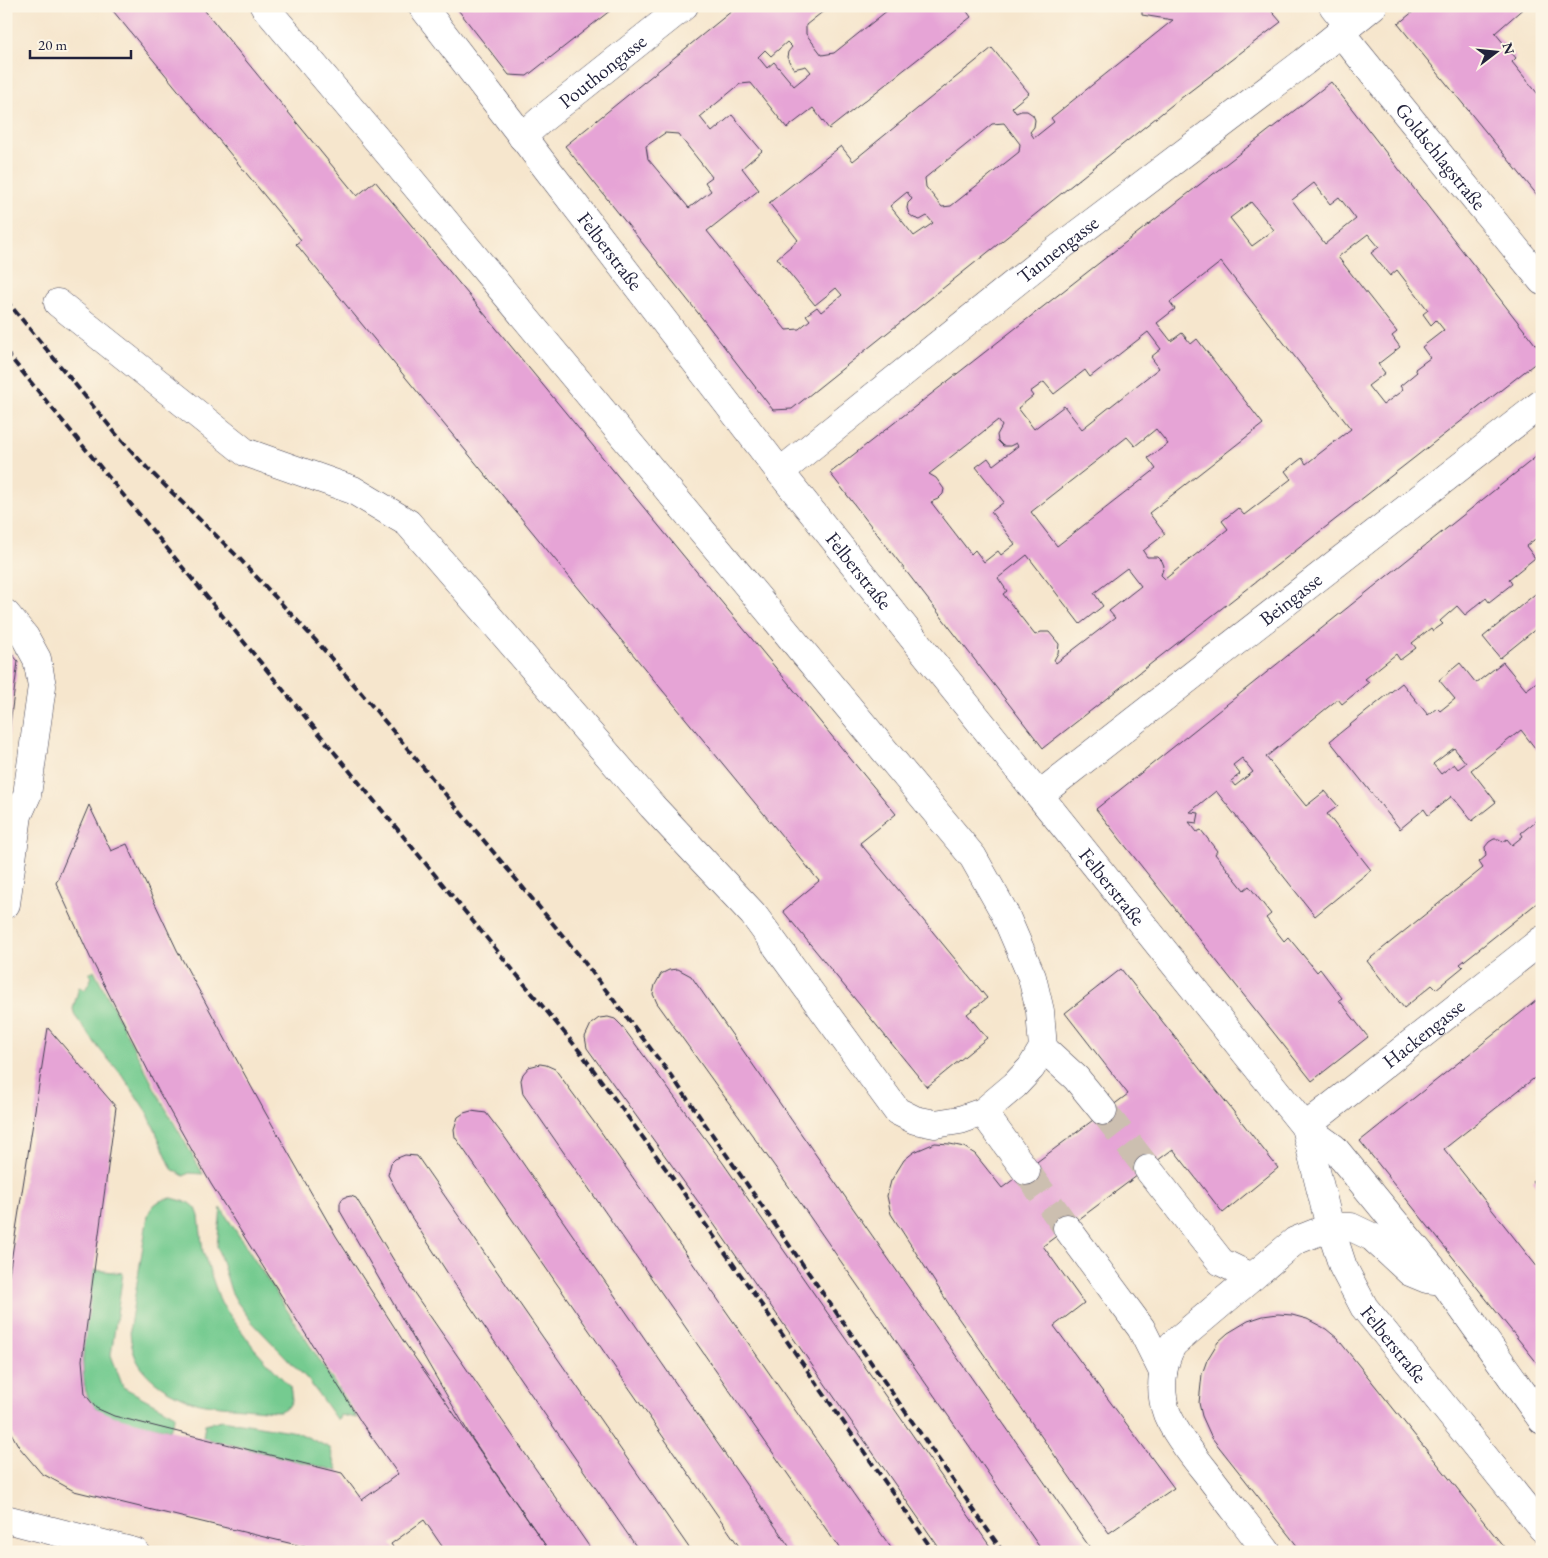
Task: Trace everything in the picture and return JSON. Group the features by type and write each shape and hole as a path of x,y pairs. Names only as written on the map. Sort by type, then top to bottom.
{"street":[{"path":"58,303 245,452 353,490 408,523 652,806 753,914 897,1110 915,1120 935,1124 960,1120 983,1112 1026,1074 1043,1048 1040,1011 1032,977 1004,912 973,857 420,190 264,6"},
{"name":"Felberstraße","path":"422,6 780,472 1305,1127 1334,1148 1443,1281 1542,1420"},
{"name":"Pouthongasse","path":"522,137 684,6"},
{"name":"Tannengasse","path":"780,472 1341,21 1373,6"},
{"name":"Goldschlagstraße","path":"1341,21 1542,281"},
{"name":"Beingasse","path":"1039,795 1542,403"},
{"path":"6,614 25,637 37,659 42,686 27,794 12,814 6,904"},
{"name":"Hackengasse","path":"1305,1127 1542,940"},
{"path":"1043,1048 1076,1078 1103,1111"},
{"path":"983,1112 1026,1171"},
{"name":"Felberstraße","path":"1305,1127 1342,1268 1364,1307 1542,1528"},
{"path":"1148,1169 1221,1262 1252,1277"},
{"path":"1267,1552 1187,1447 1167,1415 1163,1393 1163,1372 1166,1355 1173,1344 1295,1241 1330,1226 1351,1227 1372,1238 1410,1272 1427,1279 1443,1281"},
{"path":"1067,1228 1141,1328 1163,1372"},
{"path":"6,1519 134,1552"}],"green space":[{"path":"94,970 157,1093 203,1174 189,1173 184,1176 172,1169 148,1114 123,1076 101,1051 75,1016 73,1009 79,987 85,990 92,977 89,974"},
{"path":"172,1198 190,1203 196,1208 199,1216 203,1252 221,1303 254,1348 290,1387 292,1400 289,1406 280,1411 214,1405 188,1400 160,1385 139,1364 132,1347 130,1326 148,1215 157,1203"},
{"path":"221,1208 357,1418 340,1415 339,1419 336,1419 309,1381 252,1322 237,1302 231,1291 217,1246"},
{"path":"94,1270 123,1273 111,1355 123,1387 175,1415 170,1430 103,1412 96,1408 88,1398 84,1383 83,1364 86,1322"},
{"path":"222,1420 297,1432 330,1448 338,1471 203,1438 205,1424"}],"building":[{"path":"109,6 201,6 357,196 375,181 896,814 860,843 987,998 967,1014 987,1038 927,1087 783,911 819,881 296,244 301,240"},
{"path":"455,6 616,6 527,76 509,75"},
{"path":"738,6 830,6 806,25 806,34 822,55 834,53 893,6 963,6 971,17 829,129 813,108 787,128 751,83 740,84 700,117 712,132 732,115 762,151 742,168 759,190 707,231 786,330 799,329 810,320 806,315 817,307 821,312 842,295 836,288 815,305 777,258 798,240 769,203 841,146 853,161 992,48 1029,93 1012,107 1016,113 1027,111 1033,115 1035,120 1034,127 1030,132 1034,138 1054,122 1051,118 1173,20 1142,15 1142,6 1267,6 1281,22 1172,105 792,409 773,410 565,146","holes":["787,42 792,47 787,57 794,69 806,66 811,72 794,86 774,62 767,68 758,57 765,50 771,56","1004,123 1020,144 1019,152 951,206 942,207 926,187 925,178 992,124","665,133 678,134 712,177 705,182 711,191 689,208 648,159 646,146","907,192 912,199 908,203 909,214 920,220 927,216 933,223 914,236 890,206"]},
{"path":"1420,6 1526,6 1495,33 1516,58 1512,62 1542,99 1542,201 1398,24"},
{"path":"1331,82 1542,353 1542,358 1043,748 830,473","holes":["1314,183 1330,204 1339,197 1356,219 1325,244 1292,200","1251,202 1274,230 1252,246 1230,218","1368,234 1379,247 1371,253 1390,276 1397,270 1428,310 1423,314 1431,325 1436,320 1444,330 1422,347 1430,358 1415,369 1417,372 1400,386 1403,390 1383,405 1368,386 1385,373 1378,364 1400,347 1392,336 1397,332 1338,257","1221,262 1351,429 1306,464 1302,458 1285,471 1291,479 1244,515 1238,508 1222,521 1228,529 1165,579 1161,575 1164,566 1162,561 1158,557 1147,557 1143,551 1165,534 1149,513 1263,424 1197,339 1191,344 1182,333 1171,341 1157,323 1175,309 1170,302","1148,332 1161,349 1151,357 1159,368 1082,429 1064,406 1034,429 1018,408 1033,396 1030,392 1044,382 1054,394 1085,370 1090,377","998,420 1002,426 997,435 998,441 1003,446 1010,446 1016,443 1018,446 993,465 988,458 976,467 1004,502 991,512 1015,544 1001,555 998,551 984,562 975,550 971,554 931,502 943,494 944,489 936,478 929,474","1156,429 1168,444 1148,458 1156,469 1057,546 1031,512 1127,437 1135,446","1027,555 1080,624 1103,606 1094,593 1127,568 1141,586 1109,611 1115,618 1056,663 1054,660 1058,653 1059,644 1049,632 1041,632 1035,635 1003,594 1007,591 998,578"]},
{"path":"1542,452 1542,534 1526,546 1535,558 1509,579 1512,584 1489,602 1486,598 1465,615 1457,606 1440,621 1443,624 1433,631 1431,628 1412,643 1416,648 1400,660 1396,654 1365,679 1369,682 1342,704 1338,699 1266,757 1306,806 1325,791 1338,806 1327,814 1371,870 1315,916 1216,791 1190,812 1199,813 1197,823 1189,822 1197,832 1201,830 1217,851 1215,854 1244,890 1249,886 1271,914 1266,918 1284,941 1288,937 1317,972 1320,969 1342,998 1339,1000 1368,1037 1312,1081 1096,809","holes":["1242,758 1253,772 1235,786 1231,781 1240,774 1233,765"]},
{"path":"1540,590 1542,593 1542,624 1500,658 1483,637"},
{"path":"6,647 18,661 7,748 6,747"},
{"path":"1503,662 1526,690 1542,678 1542,757 1521,730 1471,770 1496,802 1472,821 1452,796 1428,815 1424,809 1400,829 1330,741 1402,683 1428,715 1437,708 1440,711 1455,699 1439,680 1460,663 1476,683","holes":["1454,748 1466,763 1458,769 1454,764 1441,774 1433,764"]},
{"path":"89,805 111,851 127,844 177,950 265,1112 336,1236 402,1339 548,1549 471,1437 340,1211 340,1203 346,1197 356,1198 410,1287 593,1552 446,1552 424,1520 391,1544 396,1552 326,1552 74,1491 41,1473 19,1447 6,1424 6,1293 48,1028 116,1107 82,1360 85,1394 96,1408 114,1416 342,1473 362,1500 398,1474 361,1422 211,1184 159,1092 90,957 56,883"},
{"path":"1542,816 1542,899 1460,964 1463,967 1436,989 1432,985 1404,1008 1367,961 1483,868 1479,862 1486,856 1485,847 1489,842 1499,839 1503,842 1507,839 1512,845 1523,836 1521,833"},
{"path":"678,969 691,976 1093,1552 1043,1552 778,1171 657,1003 653,994 661,974 669,970"},
{"path":"1121,969 1278,1168 1223,1213 1173,1149 1043,1246 1084,1303 1054,1326 1174,1488 1109,1533 952,1309 891,1214 887,1196 891,1181 904,1160 914,1152 935,1143 964,1147 975,1154 1002,1188 1128,1094 1065,1013"},
{"path":"1542,996 1542,1072 1444,1149 1542,1273 1542,1369 1360,1141"},
{"path":"608,1017 615,1019 622,1026 723,1163 994,1552 942,1552 702,1207 587,1048 585,1037 591,1024 599,1018"},
{"path":"540,1064 555,1069 599,1129 894,1552 842,1552 523,1094 521,1080 523,1074 529,1067"},
{"path":"471,1111 486,1113 506,1139 793,1552 743,1552 455,1137 454,1129 458,1117"},
{"path":"405,1155 417,1156 692,1552 640,1552 454,1283 410,1215 388,1175 391,1163"},
{"path":"1542,1173 1542,1194 1532,1181"},
{"path":"1278,1314 1307,1319 1326,1329 1337,1338 1508,1552 1302,1552 1212,1438 1202,1416 1199,1403 1202,1374 1207,1360 1218,1342 1228,1333 1248,1321"}],"tunnel":[{"path":"1103,1111 1148,1169"},
{"path":"1026,1171 1067,1228"}],"railway":[{"path":"6,300 116,434 148,469 238,557 318,643 578,954 675,1081 1003,1552"},
{"path":"6,352 581,1053 685,1195 934,1552"}]}
